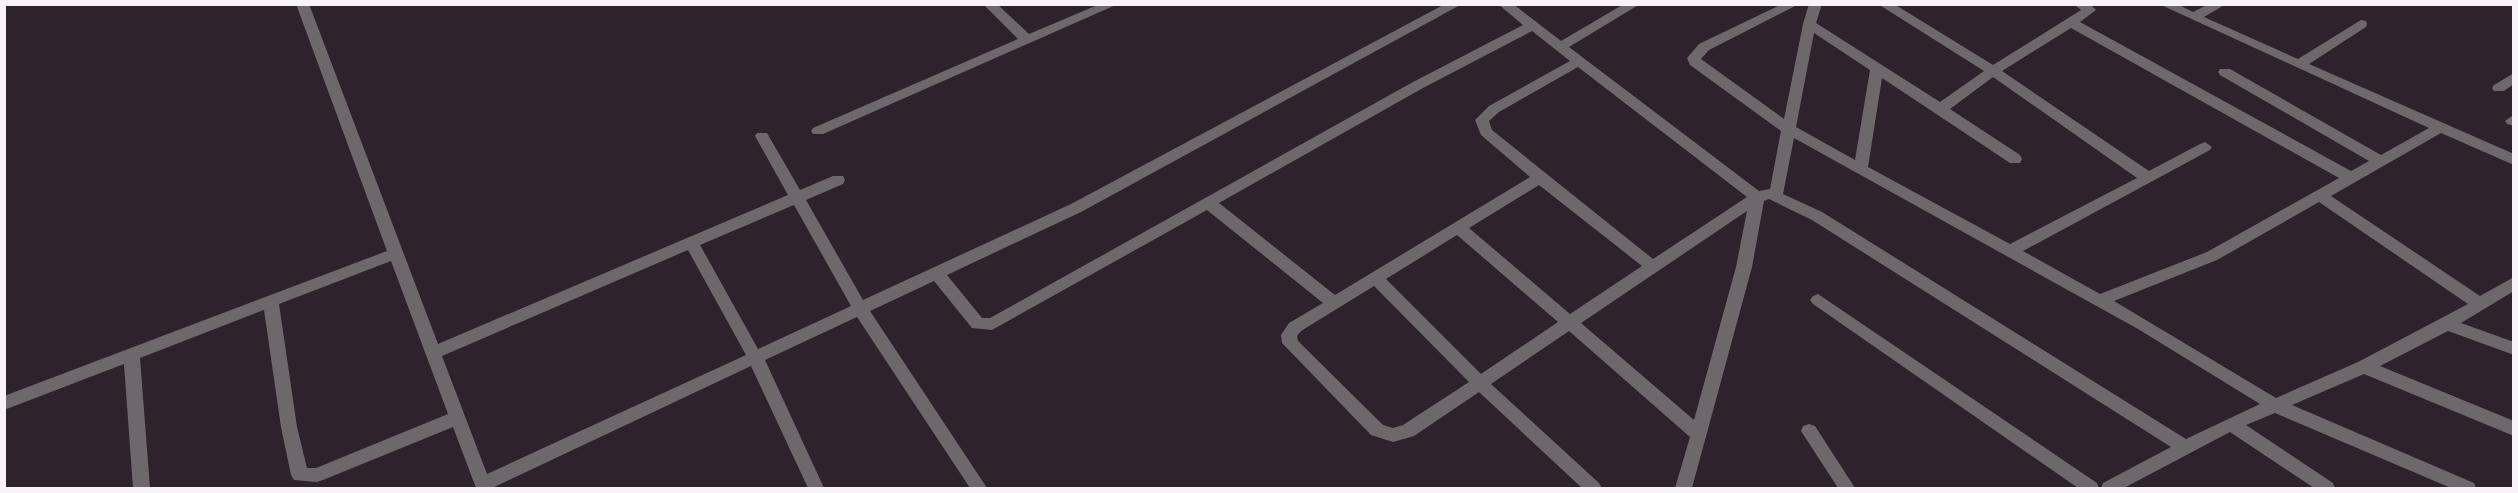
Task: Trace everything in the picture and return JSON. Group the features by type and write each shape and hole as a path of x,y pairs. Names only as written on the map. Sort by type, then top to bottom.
{"street":[{"path":"302,4 483,486 1076,208 1456,4"},
{"path":"989,4 1027,40"},
{"path":"818,131 1112,4"},
{"path":"1504,4 1757,197"},
{"path":"1793,4 1704,47 1694,58 1704,70 1790,130 2012,250 2276,406 2468,489"},
{"path":"1776,195 1809,24 1816,4"},
{"path":"2165,4 2514,160"},
{"path":"2193,16 2220,4"},
{"path":"1560,47 1625,6"},
{"path":"1893,6 1993,71 2148,178"},
{"path":"1940,109 1993,71 2071,22 2090,6"},
{"path":"2071,22 2166,77 2350,177"},
{"path":"1809,24 2015,159"},
{"path":"2299,65 2361,24"},
{"path":"937,273 974,321 987,325 1210,204 1418,85 1532,26"},
{"path":"1579,61 1494,109 1482,120 1486,132 1540,178 1653,267"},
{"path":"1862,169 1877,68"},
{"path":"2225,72 2379,160"},
{"path":"2499,88 2514,77"},
{"path":"2100,300 2212,256 2439,128"},
{"path":"762,136 860,308 979,489"},
{"path":"2012,250 2205,147"},
{"path":"1540,178 1295,327 1288,338 1377,430 1393,435 1408,431 1757,197 1766,194 1776,195 1817,216 2186,448"},
{"path":"432,353 838,180"},
{"path":"2319,195 2480,304"},
{"path":"1684,489 1744,267 1757,197"},
{"path":"1210,204 1334,303"},
{"path":"1457,227 1699,435"},
{"path":"691,242 756,357 816,489"},
{"path":"4,403 271,303 394,254"},
{"path":"1376,278 1481,384 1593,489"},
{"path":"2109,489 2133,484 2186,448 2231,424 2364,367 2447,324 2514,283"},
{"path":"1818,300 2091,489"},
{"path":"271,303 289,427 300,475 304,477 317,475 457,418"},
{"path":"2447,324 2514,349"},
{"path":"132,356 141,489"},
{"path":"2364,367 2514,429"},
{"path":"2231,424 2327,489"},
{"path":"1809,431 1847,489"}]}
